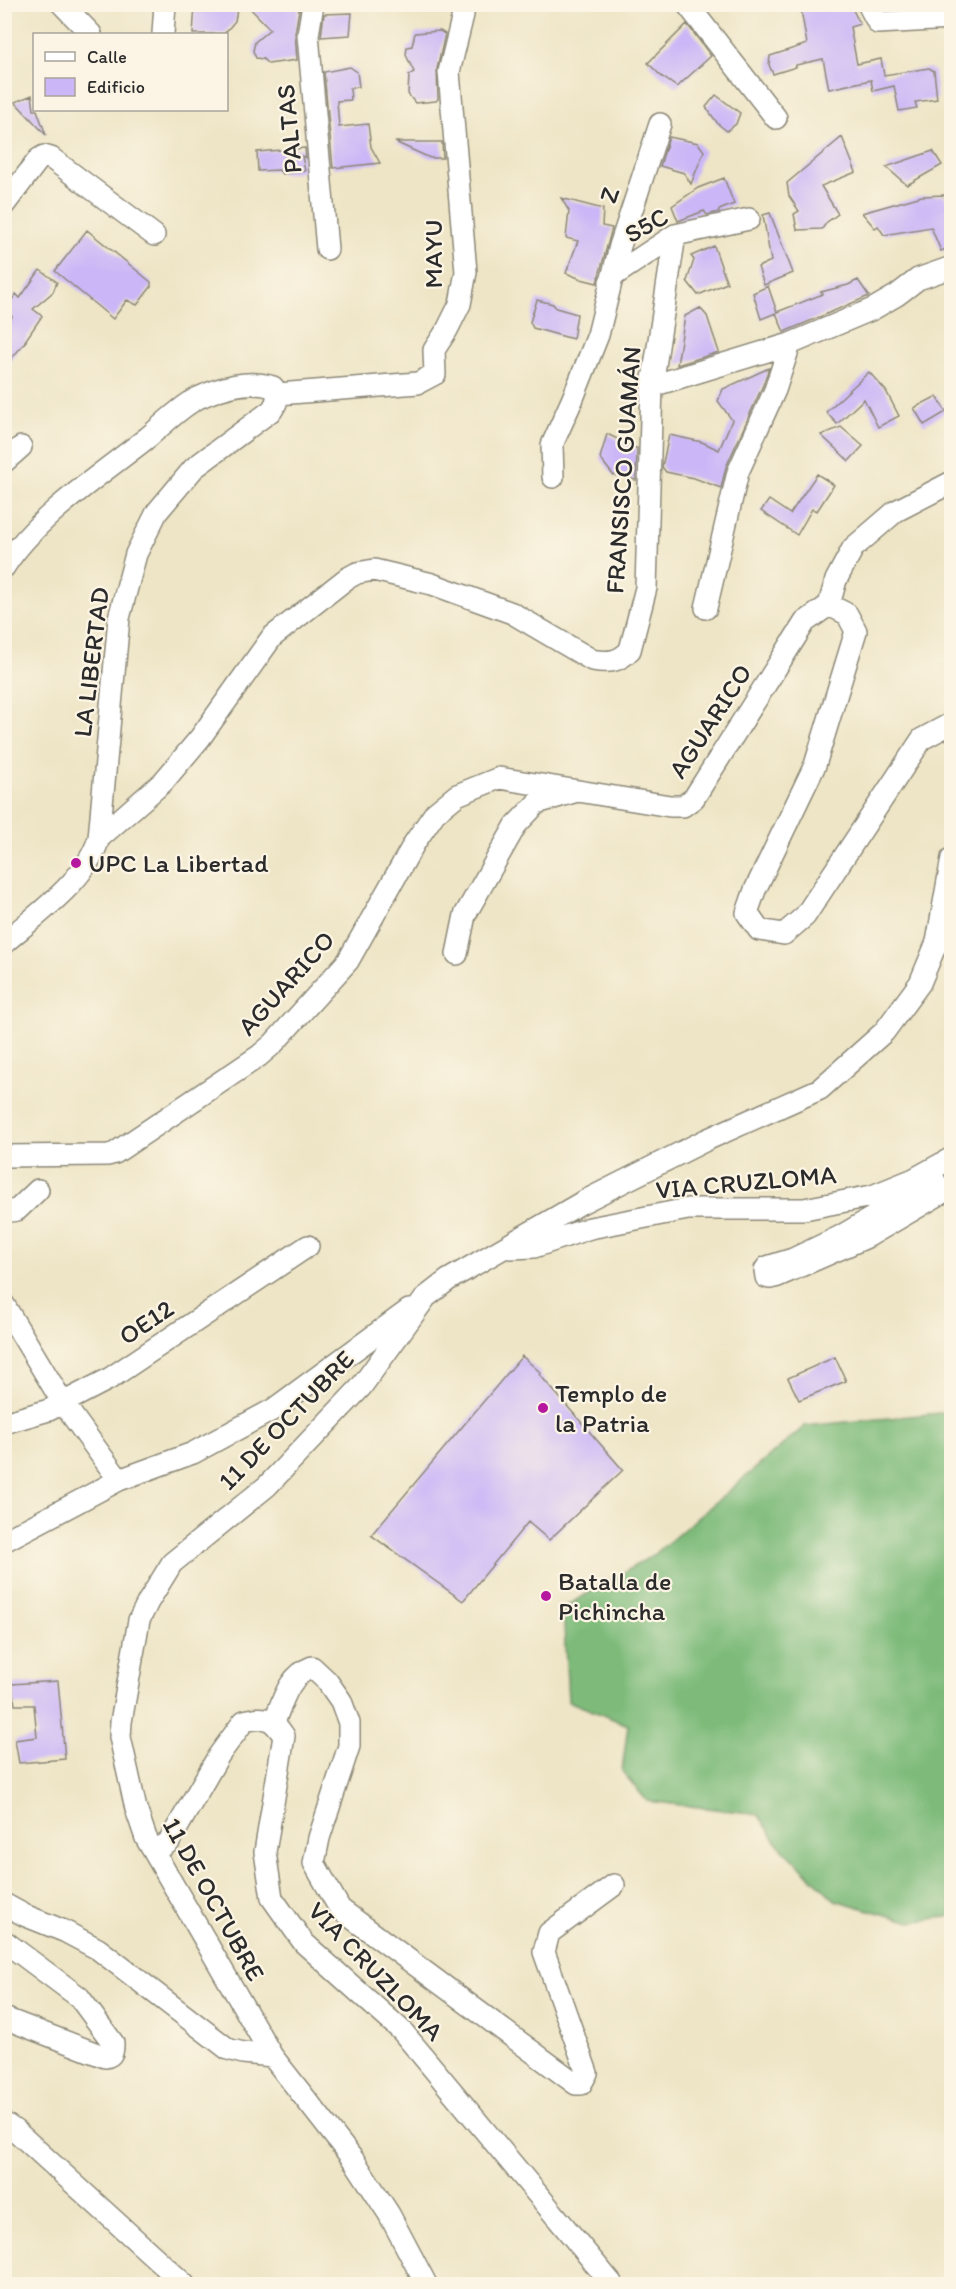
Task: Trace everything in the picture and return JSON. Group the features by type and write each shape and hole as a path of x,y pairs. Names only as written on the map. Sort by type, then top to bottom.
{"street":[{"path":"62,4 90,33"},
{"path":"163,33 165,4"},
{"name":"PALTAS","path":"313,4 308,35 327,249"},
{"name":"MAYU","path":"278,394 418,383 435,374 434,350 460,304 466,272 449,72 463,15 463,4"},
{"path":"687,4 776,118"},
{"path":"873,14 951,19"},
{"name":"Z","path":"553,477 552,445 598,334 610,282 660,124"},
{"path":"4,205 39,159 44,156 51,158 154,235"},
{"name":"S5C","path":"610,282 613,276 675,235 749,219"},
{"name":"FRANSISCO GUAMÁN","path":"99,838 163,782 200,738 272,637 346,579 357,573 374,570 432,584 512,613 592,660 617,661 624,657 630,650 646,588 652,386 675,235"},
{"path":"652,386 790,344 873,309 918,279 951,267"},
{"path":"706,608 738,472 775,390 790,344"},
{"path":"4,567 15,551 47,519 195,400 239,384 260,383 273,387 278,394"},
{"name":"LA LIBERTAD","path":"4,943 82,873 94,853 99,838 119,618 136,554 157,512 194,468 265,416 276,403 278,394"},
{"path":"4,462 21,447"},
{"path":"951,482 896,511 853,548 836,580 829,605 847,614 856,631 815,765 755,890 747,913 759,930 784,934 805,916 922,739 951,723"},
{"name":"AGUARICO","path":"4,1156 108,1155 115,1153 259,1056 273,1044 348,961 415,843 435,813 457,795 499,778 670,806 683,806 694,798 805,622 829,605"},
{"path":"457,954 465,915 516,825 537,804 580,790"},
{"path":"504,1248 581,1203 706,1140 820,1089 884,1032 920,983 937,942 951,858"},
{"name":"VIA CRUZLOMA","path":"504,1248 534,1247 590,1228 688,1209 804,1209 872,1196 914,1179 951,1158"},
{"path":"951,1172 839,1237 793,1259 767,1267 766,1277 778,1276 867,1237 951,1187"},
{"path":"4,1212 17,1210 38,1190"},
{"name":"OE12","path":"4,1423 49,1410 109,1379 308,1246"},
{"name":"11 DE OCTUBRE","path":"426,2284 389,2214 355,2162 272,2056 146,1838 136,1809 120,1737 139,1620 172,1563 267,1485 361,1387 426,1297 448,1280 504,1248"},
{"path":"4,1541 119,1480 194,1453 274,1409 426,1297"},
{"path":"4,1305 63,1403 119,1480"},
{"path":"154,1852 169,1842 219,1755 244,1721 262,1717 274,1722 290,1684 300,1671 312,1667 327,1681 341,1701 349,1723 349,1746 322,1829 314,1863 340,1909 576,2084 581,2084 587,2073 544,1952 545,1940 549,1933 614,1885"},
{"name":"VIA CRUZLOMA","path":"274,1722 284,1736 265,1852 272,1898 304,1943 402,2031 612,2284"},
{"path":"4,1904 98,1949 228,2049 243,2054 272,2056"},
{"path":"4,1941 79,1997 113,2043 113,2052 110,2056 105,2057 4,2018"},
{"path":"4,2122 92,2198 184,2284"}],"green space":[{"path":"951,1412 951,1916 911,1922 835,1900 777,1843 758,1814 647,1801 622,1771 628,1725 568,1701 563,1608 655,1554 805,1426"}],"building":[{"path":"195,4 238,4 235,21 225,33 193,33"},
{"path":"246,4 300,4 295,33 297,60 268,64 263,59 256,58 253,51 255,42 270,29"},
{"path":"800,4 850,4 860,24 850,27 857,64 881,59 884,75 929,68 934,71 937,99 915,102 917,108 899,111 894,86 873,91 871,80 829,89 823,59 796,65 796,67 773,74 769,65 770,56 807,44"},
{"path":"352,13 350,35 321,37 324,14"},
{"path":"687,24 711,56 677,87 648,63"},
{"path":"440,31 445,34 437,69 438,99 415,103 408,94 409,75 414,72 406,55 407,47 412,46 415,33"},
{"path":"350,67 357,72 359,87 350,88 351,100 337,101 339,127 368,124 371,147 380,163 333,168 324,72"},
{"path":"32,95 33,111 37,111 46,135 15,102"},
{"path":"716,95 740,113 736,124 727,131 718,124 706,107"},
{"path":"669,137 698,143 704,151 691,184 684,173 660,166"},
{"path":"842,137 856,172 821,186 838,214 822,229 797,230 794,214 799,211 789,196 787,183"},
{"path":"395,142 442,142 443,158 430,158"},
{"path":"305,148 306,158 302,156 305,171 282,174 279,170 258,171 257,152"},
{"path":"933,151 942,165 907,185 886,167"},
{"path":"724,178 734,204 719,212 707,215 704,211 678,221 672,206 698,188"},
{"path":"944,195 950,206 951,247 941,251 931,227 884,235 878,226 875,228 862,213 922,196"},
{"path":"561,198 603,209 602,226 612,228 597,283 566,273 578,241 566,238 569,211"},
{"path":"770,213 793,273 764,285 758,267 771,261 763,215"},
{"path":"87,230 151,282 151,287 137,305 127,300 113,319 55,271"},
{"path":"714,246 727,283 698,295 687,281 694,260 691,256"},
{"path":"40,270 57,282 53,292 33,309 42,316 26,341 4,368 4,327 12,317 7,307 16,294 20,298"},
{"path":"858,280 869,296 784,332 776,313 761,319 753,293 768,286 777,312 823,294 821,292"},
{"path":"537,300 577,314 573,339 533,328 530,322"},
{"path":"700,308 707,316 719,352 677,365 685,316"},
{"path":"769,368 726,467 721,488 694,478 666,472 662,467 669,435 702,442 719,450 732,420 718,401 723,389"},
{"path":"869,372 886,391 899,416 878,427 864,399 837,424 826,412"},
{"path":"937,396 946,412 924,425 914,408"},
{"path":"841,427 863,446 849,461 821,435"},
{"path":"607,434 637,448 636,480 613,475 600,458"},
{"path":"817,474 834,485 817,511 812,509 797,535 761,511 769,500 790,514"},
{"path":"522,1356 541,1373 539,1374 623,1470 549,1540 528,1522 463,1601 371,1535"},
{"path":"835,1357 846,1381 799,1400 788,1378"},
{"path":"58,1681 65,1759 19,1763 15,1740 37,1737 34,1705 15,1705 12,1684"}],"place":[{"name":"UPC La Libertad","path":"76,863"},
{"name":"Templo de la Patria","path":"543,1408"},
{"name":"Batalla de Pichincha","path":"546,1596"}]}
